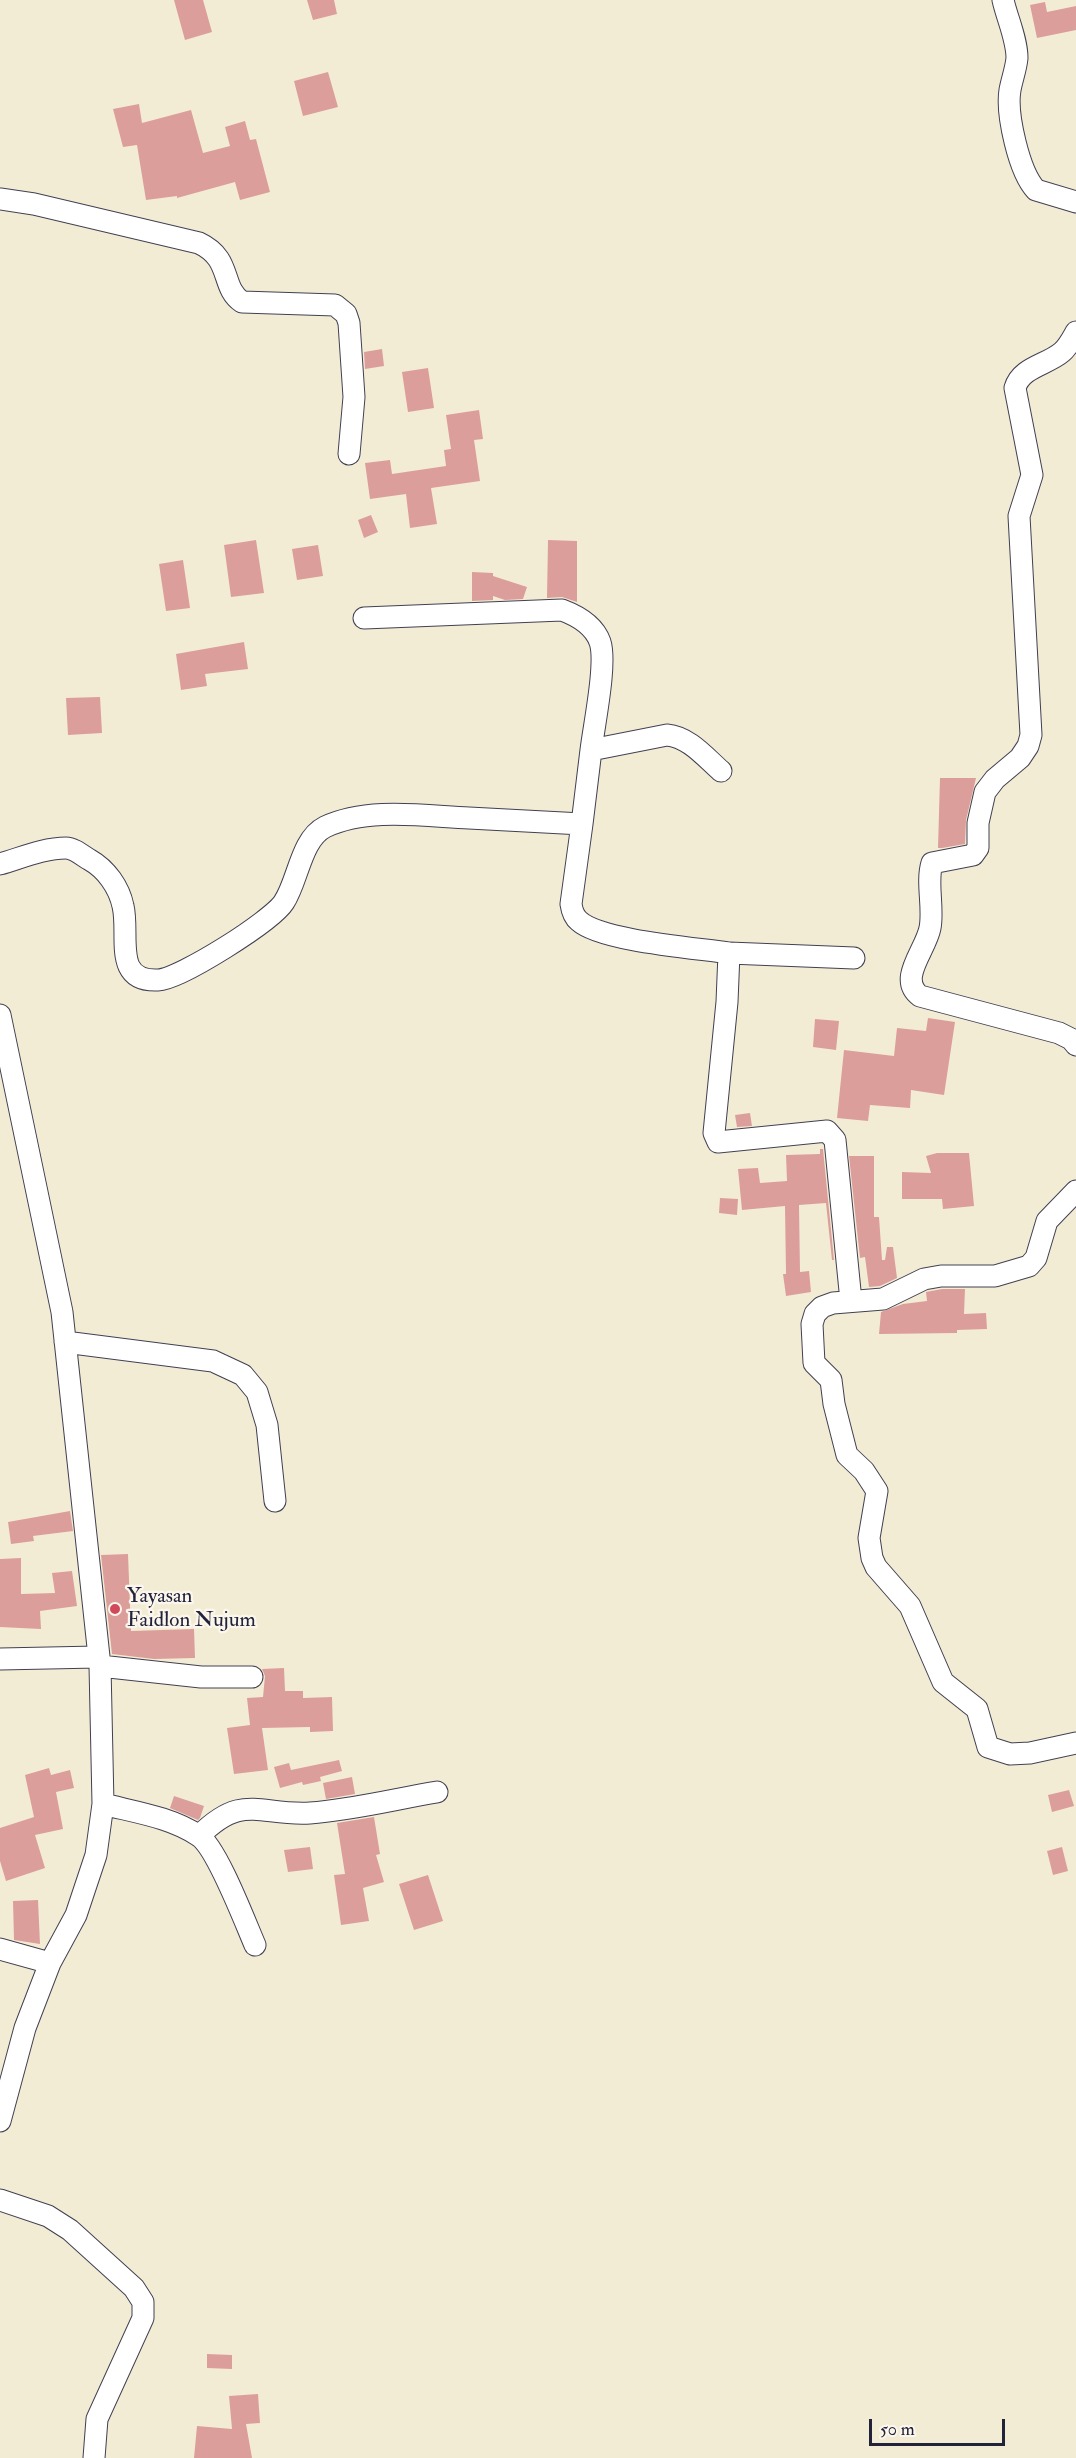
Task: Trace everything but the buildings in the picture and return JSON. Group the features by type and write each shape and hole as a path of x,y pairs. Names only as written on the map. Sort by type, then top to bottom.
{"street":[{"path":"1003,0 1016,48 1017,58 1010,91 1010,112 1024,171 1036,190 1076,202"},
{"path":"0,199 34,204 199,243 216,253 233,293 242,302 335,305 346,314 349,322 354,397 349,454"},
{"path":"1076,332 1064,351 1024,374 1017,380 1015,388 1032,475 1019,516 1031,702 1028,746 985,792 978,823 978,848 973,855 935,860 931,865 930,928 911,971 911,982 915,992 920,996 1059,1033 1071,1039 1076,1045"},
{"path":"364,618 562,610 578,616 600,641 602,657 572,904 574,916 579,922 614,935 729,953 854,958"},
{"path":"591,750 667,735 676,736 684,739 721,771"},
{"path":"0,864 51,849 69,847 98,865 112,880 123,906 126,960 130,969 140,977 149,980 165,979 205,959 273,916 284,902 295,880 308,846 322,829 345,819 424,816 582,824"},
{"path":"729,953 728,1002 715,1137 722,1143 828,1131 832,1134 835,1140 851,1301"},
{"path":"0,1015 62,1312 98,1661 102,1804 96,1855 90,1876 75,1915 50,1963 25,2028 0,2121"},
{"path":"1076,1191 1047,1221 1036,1258 1029,1266 995,1276 941,1276 924,1279 883,1299 828,1304 815,1314 812,1324 812,1353 816,1366 831,1380 845,1450 864,1471 877,1491 868,1538 876,1567 910,1606 943,1682 977,1709 988,1747 1010,1754 1030,1753 1076,1743"},
{"path":"65,1342 213,1361 243,1375 257,1392 267,1425 275,1501"},
{"path":"0,1659 98,1661 201,1677 252,1677"},
{"path":"199,1836 216,1820 239,1810 255,1808 309,1813 437,1792"},
{"path":"102,1804 153,1816 199,1836 212,1851 255,1945"},
{"path":"0,1949 50,1963"},
{"path":"0,2200 48,2216 70,2230 134,2288 143,2302 143,2318 98,2419 94,2458"}],"place":[{"name":"Yayasan Faidlon Nujum","path":"115,1609"}]}
